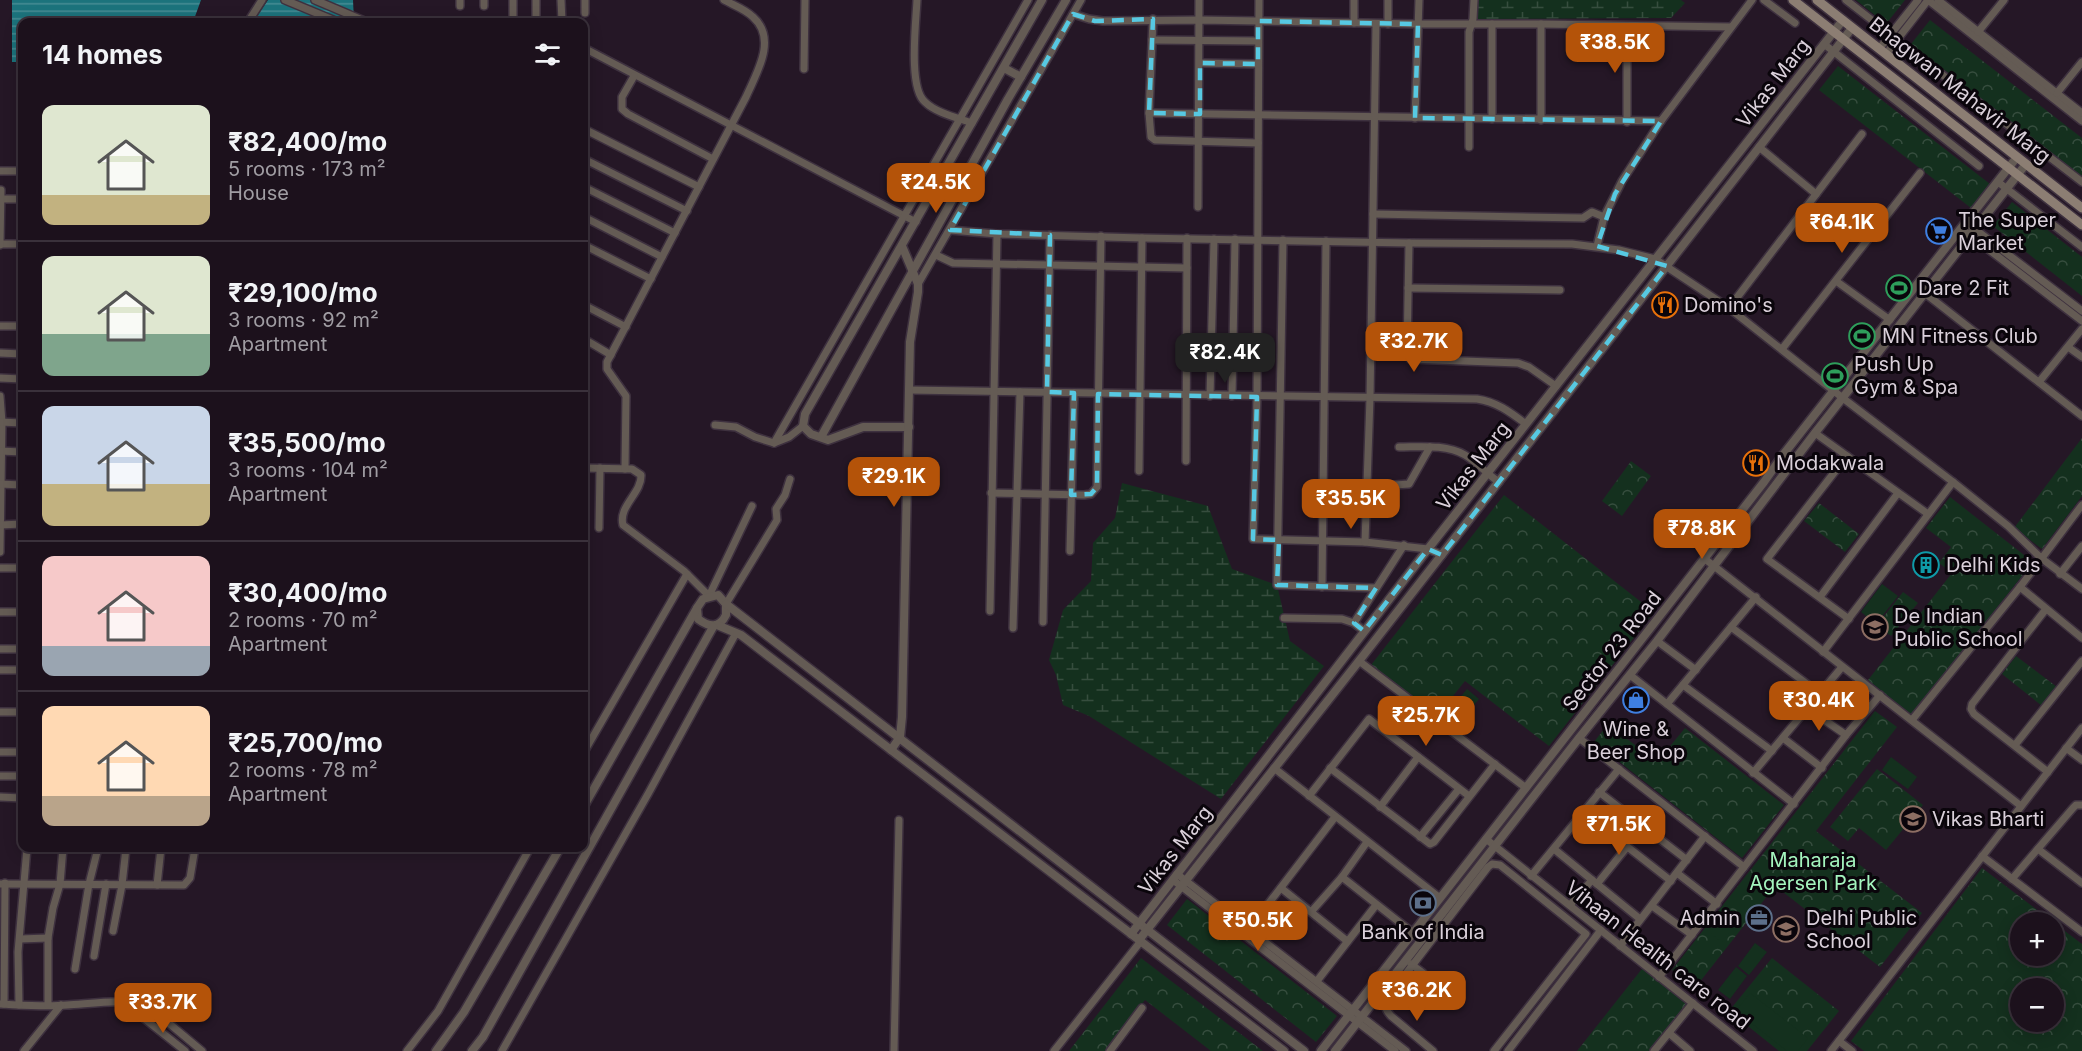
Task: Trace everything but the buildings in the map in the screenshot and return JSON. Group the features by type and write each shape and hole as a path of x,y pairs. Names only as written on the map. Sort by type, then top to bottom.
{"main road":[{"path":"1793,0 1834,32"},
{"name":"Bhagwan Mahavir Marg","path":"1817,0 2082,208"},
{"name":"Bhagwan Mahavir Marg","path":"1834,32 2082,225"}],"street":[{"path":"251,18 262,0"},
{"path":"285,0 328,18"},
{"path":"315,0 358,18"},
{"path":"513,0 513,18"},
{"path":"536,0 536,18"},
{"path":"561,0 562,18"},
{"path":"585,0 585,13"},
{"path":"625,469 626,396 607,369 611,355 761,64 764,43 761,30 754,18 723,0"},
{"path":"804,69 805,0"},
{"path":"917,0 915,60 916,83 920,96 926,104 972,123"},
{"path":"774,442 1028,0"},
{"path":"715,425 736,427 756,437 774,442 789,437 803,426 805,414 1042,0"},
{"path":"821,437 1066,0"},
{"path":"891,750 900,737 910,342 918,284 1081,0"},
{"path":"1198,207 1201,20 1199,0"},
{"path":"1259,0 1257,396 1253,539 1404,545 1428,549 1442,555"},
{"path":"1354,0 1354,23"},
{"path":"1388,0 1388,24"},
{"path":"1415,118 1419,0"},
{"path":"1469,147 1469,32 1473,19 1474,0"},
{"path":"1597,246 1604,217 1622,181 1661,121 1752,0"},
{"path":"1764,0 1795,23"},
{"path":"1846,0 2082,182"},
{"path":"1894,38 1918,0"},
{"path":"1883,52 1928,0 2082,121"},
{"path":"1938,0 2082,113"},
{"path":"1978,32 2004,0"},
{"path":"1073,14 1095,21 1201,20 1731,27"},
{"path":"1153,20 1150,137 1155,140 1199,143 1258,143"},
{"name":"Vikas Marg","path":"1131,934 1364,631 1843,20"},
{"path":"1365,542 1370,399 1376,24"},
{"path":"1492,24 1492,119"},
{"path":"1541,24 1541,120"},
{"path":"1627,26 1627,122"},
{"name":"Vikas Marg","path":"1140,940 1852,28"},
{"path":"1152,40 1258,41"},
{"path":"1824,44 1979,166"},
{"path":"588,50 916,222"},
{"path":"2057,93 2082,62"},
{"path":"1200,63 1258,64"},
{"path":"1004,68 1021,77"},
{"path":"634,76 622,98 622,109 713,159"},
{"path":"1149,113 1661,121"},
{"path":"588,131 699,187"},
{"path":"1729,308 1862,134"},
{"path":"1759,147 1816,194"},
{"name":"Sector 23 Road","path":"1321,1051 1705,559 1783,455 2018,157"},
{"path":"588,161 687,211"},
{"name":"Sector 23 Road","path":"1335,1051 1409,963 1579,738 1657,641 1815,433 1844,399 2026,164"},
{"path":"0,171 18,171"},
{"path":"1782,349 1920,173"},
{"path":"1998,182 2082,247"},
{"path":"588,189 675,233"},
{"path":"1,190 0,244 18,244"},
{"path":"0,199 18,199"},
{"path":"1373,214 1583,218 1592,212 1604,217"},
{"path":"588,220 662,257"},
{"path":"1964,226 2082,321"},
{"path":"950,230 998,234 1142,238 1597,246 1655,259 1729,308 1834,392 1953,482 2008,526 2060,574 2082,589"},
{"path":"1973,233 2082,311"},
{"path":"990,611 998,234"},
{"path":"1043,622 1050,235"},
{"path":"991,493 1091,494 1097,487 1101,236"},
{"path":"1139,471 1142,238"},
{"path":"1186,461 1187,238"},
{"path":"1210,396 1215,239"},
{"path":"1232,396 1235,239"},
{"path":"1283,240 1277,585 1376,588"},
{"path":"1322,586 1326,241"},
{"path":"1409,243 1407,352 1410,359 1518,363 1529,367 1556,386"},
{"path":"902,246 918,284"},
{"path":"588,247 651,279"},
{"path":"936,255 953,263 1187,268"},
{"path":"1836,281 1890,320"},
{"path":"1408,288 1560,290"},
{"path":"1926,294 2082,416"},
{"path":"588,307 626,327"},
{"path":"0,326 18,326"},
{"path":"2039,382 2082,329"},
{"path":"588,341 611,355"},
{"path":"2068,347 2082,357"},
{"path":"0,353 18,354"},
{"path":"0,378 18,379"},
{"path":"909,390 1477,399 1490,401 1504,408 1526,424"},
{"path":"1013,628 1020,392"},
{"path":"1070,551 1074,393"},
{"path":"0,396 0,552"},
{"path":"1,422 18,423"},
{"path":"803,426 811,434 828,440 863,427 909,427"},
{"path":"1815,433 1928,514"},
{"path":"1399,447 1454,449 1467,456 1499,482"},
{"path":"1366,487 1409,484 1430,447"},
{"path":"1,451 18,452"},
{"path":"1847,456 1767,559 1849,619"},
{"path":"588,468 636,471 641,477 622,515 623,525 687,574 709,596"},
{"path":"599,528 600,468"},
{"path":"588,851 715,626 723,621 726,615 726,604 777,520 776,509 785,495 790,479"},
{"path":"1823,652 1953,482"},
{"path":"0,484 18,485"},
{"path":"1820,597 1898,493"},
{"path":"1912,720 2020,587 2082,504"},
{"path":"709,596 752,506"},
{"path":"0,525 18,525"},
{"path":"1354,623 1404,545"},
{"path":"2060,574 2082,546"},
{"path":"1705,559 2021,806"},
{"path":"0,568 18,568"},
{"path":"588,745 687,574"},
{"path":"2020,587 2082,638"},
{"path":"588,799 703,598 718,595 726,604 1304,1051"},
{"path":"1667,704 1756,597"},
{"path":"697,608 698,619 736,633 1284,1051"},
{"path":"2046,609 1971,706 1971,709 1974,714 2048,772"},
{"path":"0,612 18,612"},
{"path":"502,1051 736,633 744,624 745,617"},
{"path":"1284,618 1342,619 1354,623 1364,631"},
{"path":"1731,627 1819,693"},
{"path":"1657,641 1696,670"},
{"path":"0,648 18,649"},
{"path":"1359,661 1526,788"},
{"path":"2015,745 2082,661"},
{"path":"1754,773 1842,667"},
{"path":"0,670 18,670"},
{"path":"1630,675 1794,804"},
{"path":"1683,685 1772,751"},
{"path":"1659,977 1846,735 1880,695"},
{"path":"1807,708 1846,735"},
{"path":"0,712 18,712"},
{"path":"1310,794 1369,719 1469,796"},
{"path":"1831,1051 2082,728"},
{"path":"1579,738 1744,867"},
{"path":"1783,738 1822,768"},
{"path":"2066,748 2082,760"},
{"path":"0,752 18,753"},
{"path":"1380,807 1418,757"},
{"path":"1330,768 1430,844 1434,842 1494,764"},
{"path":"1274,768 1440,898"},
{"path":"1532,876 1619,769"},
{"path":"0,776 18,776"},
{"path":"1420,837 1459,789"},
{"path":"1599,792 1687,860"},
{"path":"0,797 18,798"},
{"path":"2012,879 2073,808 2076,805 2082,805"},
{"path":"1583,812 1671,881"},
{"path":"1249,929 1335,817"},
{"path":"894,1051 899,820"},
{"path":"1620,946 1705,836"},
{"name":"Vihaan Health care road","path":"1486,839 1753,1051"},
{"path":"1311,912 1367,842"},
{"path":"1570,905 1627,847"},
{"path":"1554,849 1640,919"},
{"path":"2038,849 2082,883"},
{"path":"19,1005 20,939 27,852"},
{"path":"48,1005 48,938 60,884 63,852"},
{"path":"75,969 89,884 97,852"},
{"path":"113,931 126,852"},
{"path":"157,885 161,852"},
{"path":"194,852 190,878 181,886 3,883 2,1004 61,1005 138,1002 147,1005 202,1051"},
{"path":"407,1051 438,1011 528,852"},
{"path":"436,1051 464,1012 558,852"},
{"path":"472,1051 489,1027 588,852"},
{"path":"1982,856 2082,932"},
{"path":"1433,1051 1391,1016 1385,1007 1388,997 1409,963 1492,864 1500,865 1586,934 1494,1051"},
{"path":"1677,873 1717,904"},
{"path":"1341,876 1413,933"},
{"path":"1175,877 1360,1020 1395,1051"},
{"path":"1183,883 1249,929 1317,981 1351,1013"},
{"path":"94,956 106,884"},
{"path":"1281,888 1347,941"},
{"path":"1317,981 1376,905"},
{"path":"1652,906 1692,935"},
{"path":"1508,1051 1601,930"},
{"path":"20,939 48,938"},
{"path":"1054,1051 1140,940"},
{"path":"1409,963 1424,973"},
{"path":"128,1003 185,1051"},
{"path":"1654,1051 1693,1003"},
{"path":"24,1051 61,1005"},
{"path":"1110,1051 1142,1008"},
{"path":"1360,1020 1406,1051"},
{"path":"1668,1033 1690,1051"},
{"path":"1839,1041 1852,1051"}],"highlighted area":[{"path":"1073,14 1095,21 1153,19 1149,113 1200,114 1200,63 1258,64 1258,21 1418,24 1415,118 1661,121 1615,194 1597,246 1667,266 1442,555 1428,549 1364,631 1354,623 1376,588 1277,585 1279,540 1253,539 1257,397 1098,394 1097,487 1091,494 1071,495 1074,393 1047,392 1050,235 950,230"}],"green space":[{"path":"1474,0 1681,0 1685,3 1671,18 1473,19"},
{"path":"1856,0 1905,0 1886,24"},
{"path":"1930,20 2082,138 2082,177 1911,44"},
{"path":"1838,66 1990,184 1971,208 1819,90"},
{"path":"2012,202 2082,257 2082,296 1993,226"},
{"path":"2082,438 2082,496 2042,549 2014,528"},
{"path":"1631,461 1651,476 1622,516 1602,501"},
{"path":"1122,483 1208,506 1232,569 1277,585 1290,641 1324,666 1221,799 1089,716 1063,705 1056,675 1049,660 1063,610 1091,581 1093,543 1115,518"},
{"path":"1504,495 1654,612 1549,746 1465,681 1437,716 1371,665"},
{"path":"1950,497 2033,562 1912,715 1868,680 1952,573 1939,563 1951,547 1926,528"},
{"path":"1819,503 1859,534 1845,552 1804,521"},
{"path":"1882,584 1898,596 1876,624 1861,612"},
{"path":"1903,592 1918,603 1891,636 1877,625"},
{"path":"2016,656 2057,687 2042,706 2002,674"},
{"path":"1467,689 1479,699 1460,722 1448,712"},
{"name":"Maharaja Agersen Park","path":"1875,711 1897,727 1816,831 1922,913 1880,967 1775,886 1695,988 1672,970"},
{"path":"1608,724 1657,762 1685,728 1784,805 1742,858 1594,742"},
{"path":"1891,757 1917,777 1908,789 1882,770"},
{"path":"1877,769 1923,805 1886,850 1859,828 1848,841 1830,827"},
{"path":"1982,868 2040,912 2010,912 2010,966 2064,966 2064,930 2082,944 2082,1051 1864,1051 1851,1041"},
{"path":"1187,899 1337,1016 1316,1042 1167,925"},
{"path":"1730,909 1741,917 1722,942 1711,934"},
{"path":"1755,943 1767,952 1749,975 1738,966"},
{"path":"1141,958 1263,1051 1211,1051 1145,1000 1105,1051 1069,1051"},
{"path":"1772,958 1839,1011 1807,1051 1779,1051 1729,1011"},
{"path":"1645,965 1689,1000 1649,1051 1577,1051"},
{"path":"1736,967 1747,976 1730,999 1718,990"},
{"path":"1750,993 1808,1038 1798,1051 1787,1051 1736,1011"}],"water":[{"path":"12,0 201,0 194,18 18,18 18,62 12,62"},
{"path":"268,0 353,0 354,18 256,18"}],"place":[{"name":"The Super Market","path":"1939,231"},
{"name":"Dare 2 Fit","path":"1899,288"},
{"name":"Domino's","path":"1665,305"},
{"name":"MN Fitness Club","path":"1862,336"},
{"name":"Push Up Gym & Spa","path":"1835,376"},
{"name":"Modakwala","path":"1756,463"},
{"name":"Delhi Kids","path":"1926,565"},
{"name":"De Indian Public School","path":"1875,627"},
{"name":"Wine & Beer Shop","path":"1636,700"},
{"name":"Vikas Bharti","path":"1913,819"},
{"name":"Bank of India","path":"1423,903"},
{"name":"Admin","path":"1759,918"},
{"name":"Delhi Public School","path":"1786,929"}]}
